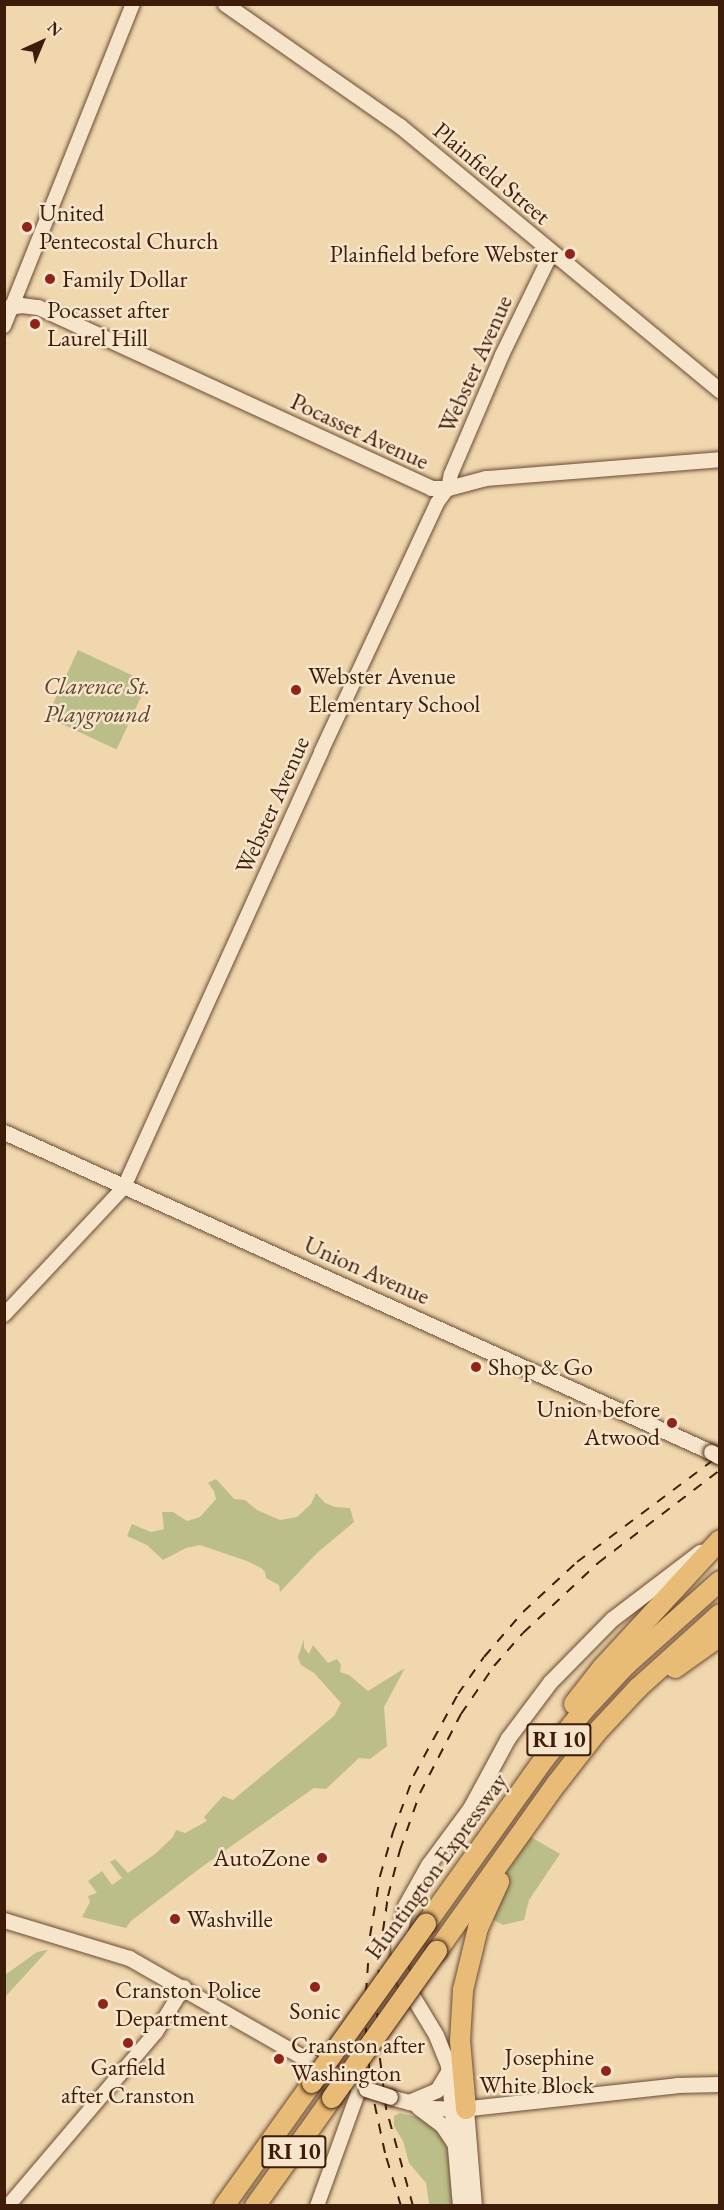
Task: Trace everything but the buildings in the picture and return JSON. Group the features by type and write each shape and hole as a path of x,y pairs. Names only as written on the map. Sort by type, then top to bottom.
{"highway":[{"path":"473,1858 586,1688 720,1539"},
{"name":"Huntington Expressway","path":"224,2205 545,1758 584,1710 633,1658 720,1581"},
{"name":"Huntington Expressway","path":"259,2202 557,1783 596,1733 638,1688 720,1614"},
{"path":"596,1733 653,1684 720,1636"},
{"path":"460,2109 460,2024 466,1973 474,1941 494,1890 557,1783"},
{"path":"212,2205 287,2119"}],"main road":[{"name":"Plainfield Street","path":"225,4 392,119 720,391"},
{"name":"Pocasset Avenue","path":"9,307 38,308 431,488 448,488 495,477 720,459"},
{"name":"Union Avenue","path":"4,1132 717,1454"},
{"path":"474,2205 460,2109 449,2070 436,2035 410,1993 399,1966 400,1925 411,1892 465,1816 514,1729 560,1671 612,1619 720,1539"},
{"path":"4,1920 110,1950 184,1988 363,2088 408,2102 460,2109 677,2085 720,2084"},
{"path":"408,2102 435,2091 446,2080 449,2070"},
{"path":"408,2102 442,2125 456,2147"},
{"path":"460,2109 456,2147 460,2205"}],"street":[{"path":"4,326 9,307 133,4"},
{"name":"Webster Avenue","path":"4,1315 124,1187 321,752 437,503 448,488 451,474 502,356 552,252"},
{"path":"9,2205 156,2032 184,1988"},
{"path":"317,2205 363,2088"}],"green space":[{"name":"Clarence St. Playground","path":"78,650 148,683 117,750 47,717"},
{"path":"216,1479 234,1499 245,1500 257,1510 280,1520 297,1517 311,1504 316,1493 325,1503 335,1507 350,1508 354,1522 317,1553 280,1592 279,1585 266,1578 261,1568 247,1561 200,1545 186,1548 163,1560 147,1545 127,1536 132,1524 151,1532 164,1529 162,1512 173,1512 187,1521 200,1517 216,1499 208,1483"},
{"path":"304,1639 304,1648 309,1654 313,1645 328,1663 337,1659 341,1665 340,1672 349,1675 368,1691 405,1668 384,1707 387,1746 370,1759 359,1758 326,1789 314,1788 203,1866 131,1921 126,1928 82,1917 90,1902 88,1896 97,1893 88,1881 102,1871 112,1885 122,1878 110,1862 115,1859 128,1873 155,1854 173,1837 176,1830 185,1833 207,1821 204,1817 223,1796 233,1800 334,1716 341,1703 314,1673 301,1665 298,1657"},
{"path":"524,1833 560,1854 529,1900 524,1920 503,1925 483,1914"},
{"path":"48,1950 5,1997 5,1975 37,1952"},
{"path":"400,2113 421,2118 442,2136 449,2155 452,2205 429,2204 426,2183 409,2163 403,2141 394,2126 394,2116"}],"railway":[{"path":"401,2206 385,2153 372,2092 366,2038 366,1993 370,1936 380,1876 414,1775 458,1694 484,1657 523,1612 577,1562 720,1455"},
{"path":"413,2206 386,2108 378,2043 377,2000 380,1951 388,1896 400,1850 420,1793 461,1714 494,1666 523,1633 598,1563 720,1470"}],"place":[{"name":"United Pentecostal Church","path":"27,227"},
{"name":"Plainfield before Webster","path":"570,254"},
{"name":"Family Dollar","path":"50,279"},
{"name":"Pocasset after Laurel Hill","path":"35,324"},
{"name":"Webster Avenue Elementary School","path":"296,690"},
{"name":"Shop & Go","path":"476,1367"},
{"name":"Union before Atwood","path":"672,1423"},
{"name":"AutoZone","path":"322,1858"},
{"name":"Washville","path":"175,1919"},
{"name":"Sonic","path":"315,1987"},
{"name":"Cranston Police Department","path":"103,2004"},
{"name":"Garfield after Cranston","path":"128,2043"},
{"name":"Cranston after Washington","path":"279,2059"},
{"name":"Josephine White Block","path":"606,2071"}]}
